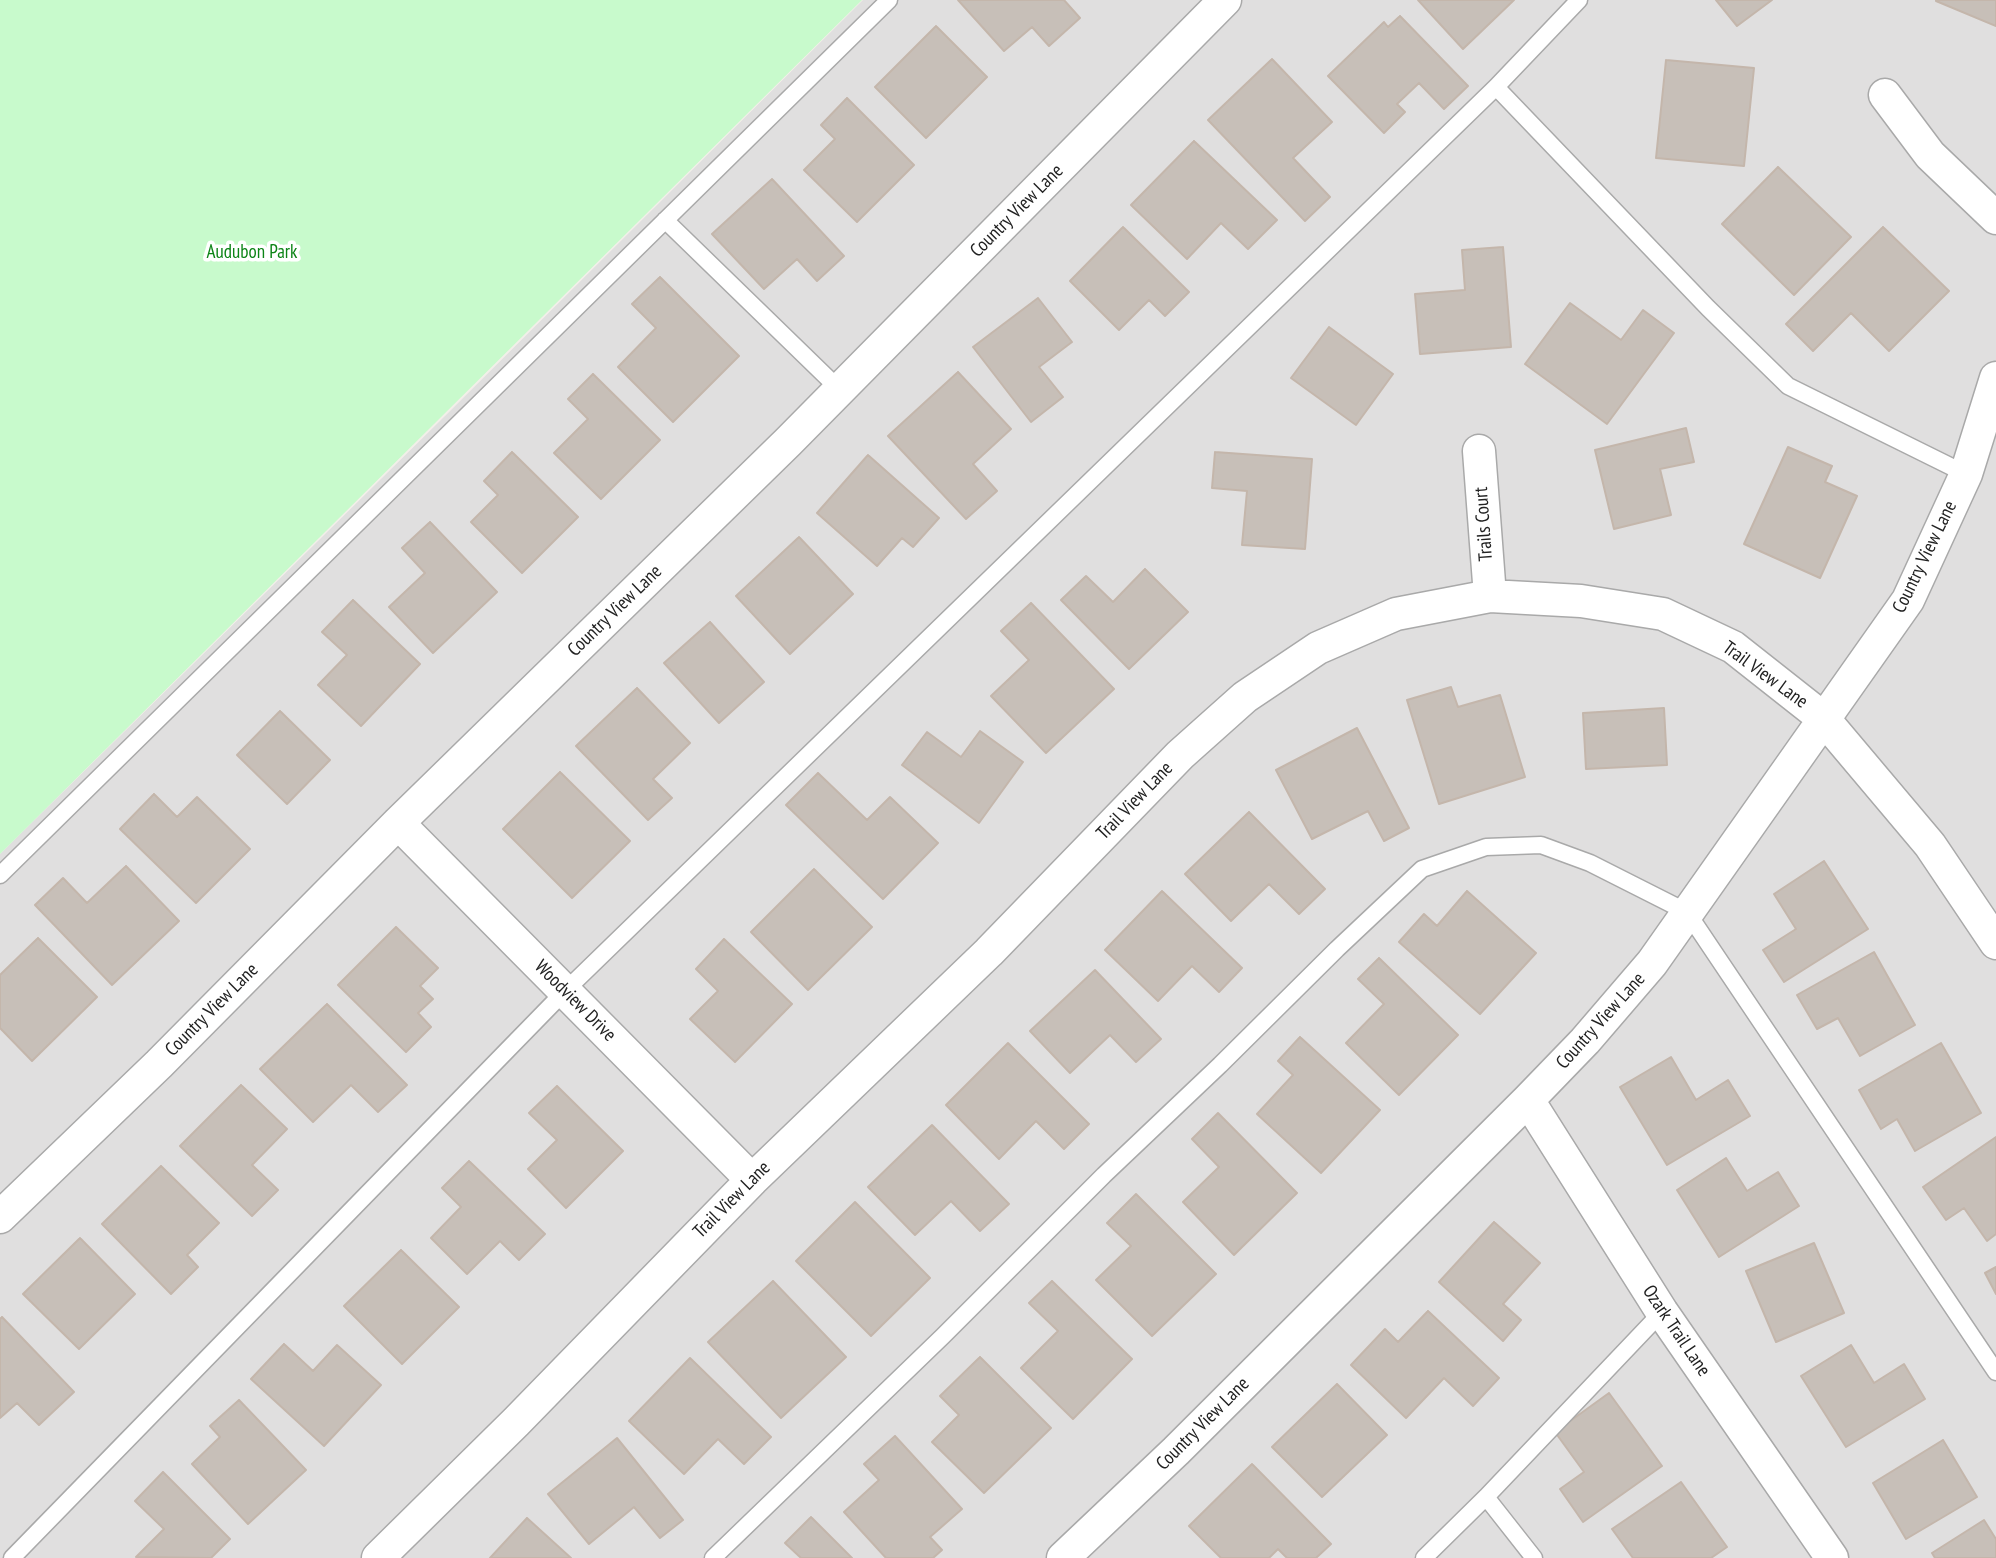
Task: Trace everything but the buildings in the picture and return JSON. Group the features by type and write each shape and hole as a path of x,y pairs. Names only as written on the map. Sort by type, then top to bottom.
{"street":[{"name":"Country View Lane","path":"0,1216 159,1064 398,823 840,390 1225,0"},
{"path":"1885,95 1930,155 1996,218"},
{"name":"Country View Lane","path":"1063,1558 1176,1451 1528,1100 1586,1041 1644,972 1908,600 1966,474 1996,378"},
{"name":"Trails Court","path":"1479,451 1490,596"},
{"name":"Trail View Lane","path":"378,1558 516,1422 752,1180 989,952 1180,755 1245,697 1318,648 1396,614 1490,596 1581,601 1663,614 1733,647 1823,718 1930,845 1996,943"},
{"name":"Woodview Drive","path":"398,823 752,1180"},
{"name":"Ozark Trail Lane","path":"1528,1100 1662,1312 1832,1558"}],"lane":[{"path":"0,875 889,0"},
{"path":"12,1558 565,991 1496,87 1578,0"},
{"path":"1496,87 1708,308 1788,386 1966,474"},
{"path":"665,220 840,390"},
{"path":"713,1558 943,1336 1104,1175 1422,869 1486,847 1541,845 1590,863 1687,912 1996,1372"},
{"path":"1423,1558 1486,1497 1662,1312"},
{"path":"1486,1497 1534,1558"}],"shaded area":[{"path":"863,0 1996,0 1996,1558 0,1558 0,854"}],"green space":[{"name":"Audubon Park","path":"0,0 862,0 0,854"}]}
